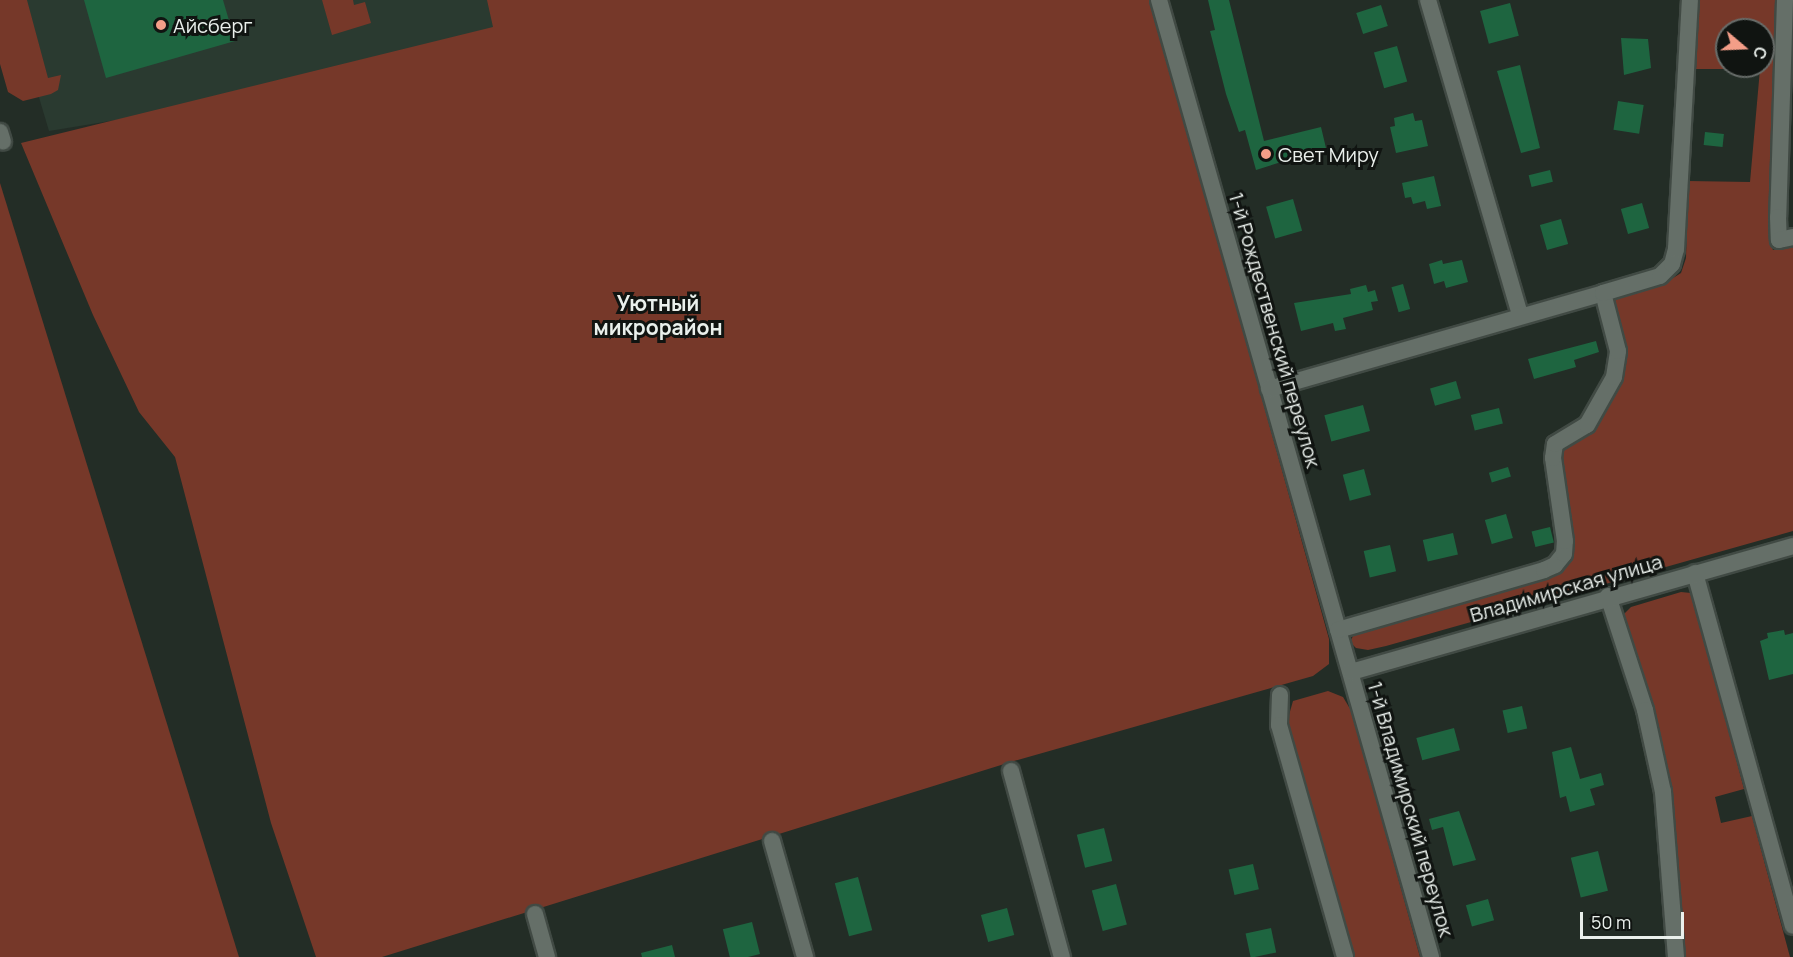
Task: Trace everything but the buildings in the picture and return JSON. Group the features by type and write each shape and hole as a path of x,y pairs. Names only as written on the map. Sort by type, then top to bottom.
{"street":[{"name":"1-й Рождественский переулок","path":"1159,0 1351,672"},
{"path":"1428,0 1520,315"},
{"path":"1269,389 1660,276 1672,264 1690,0"},
{"path":"1785,0 1786,239"},
{"path":"1338,630 1555,565 1564,554 1565,541 1553,458 1555,444 1587,425 1614,377 1618,351 1603,293"},
{"name":"Владимирская улица","path":"1351,672 1793,546"},
{"path":"1695,573 1793,926"},
{"path":"1608,597 1644,710 1663,792 1676,957"},
{"name":"1-й Владимирский переулок","path":"1351,672 1431,957"},
{"path":"1280,695 1279,725 1345,957"},
{"path":"1011,771 1062,957"},
{"path":"772,841 805,957"},
{"path":"535,914 547,957"}],"shaded area":[{"path":"0,0 27,0 48,78 61,75 58,90 23,101 8,92 0,64"},
{"path":"10,0 506,0 515,31 165,112 49,131"},
{"path":"322,0 353,0 354,5 365,2 371,23 332,35"},
{"path":"487,0 1151,0 1329,639 1329,664 1313,676 1014,761 382,957 316,957 271,823 175,457 139,412 93,315 21,143 493,27"},
{"path":"1699,0 1777,0 1771,245 1773,250 1793,246 1793,531 1386,646 1368,650 1356,648 1350,642 1354,634 1556,571 1571,559 1574,544 1559,464 1560,449 1619,374 1611,300 1665,283 1681,273 1686,258 1688,181 1750,182 1759,78 1775,78 1775,18 1715,18 1715,69 1696,69"},
{"path":"0,183 239,957 0,957"},
{"path":"1681,592 1691,593 1695,602 1744,789 1715,797 1721,823 1752,816 1790,957 1685,957 1668,774 1623,615 1631,607"},
{"path":"1328,691 1343,697 1352,712 1420,957 1351,957 1285,729 1293,701"}],"place":[{"name":"Айсберг","path":"161,25"},
{"name":"Свет Миру","path":"1266,154"}],"district":[{"name":"Уютный микрорайон","path":"658,315"}]}
